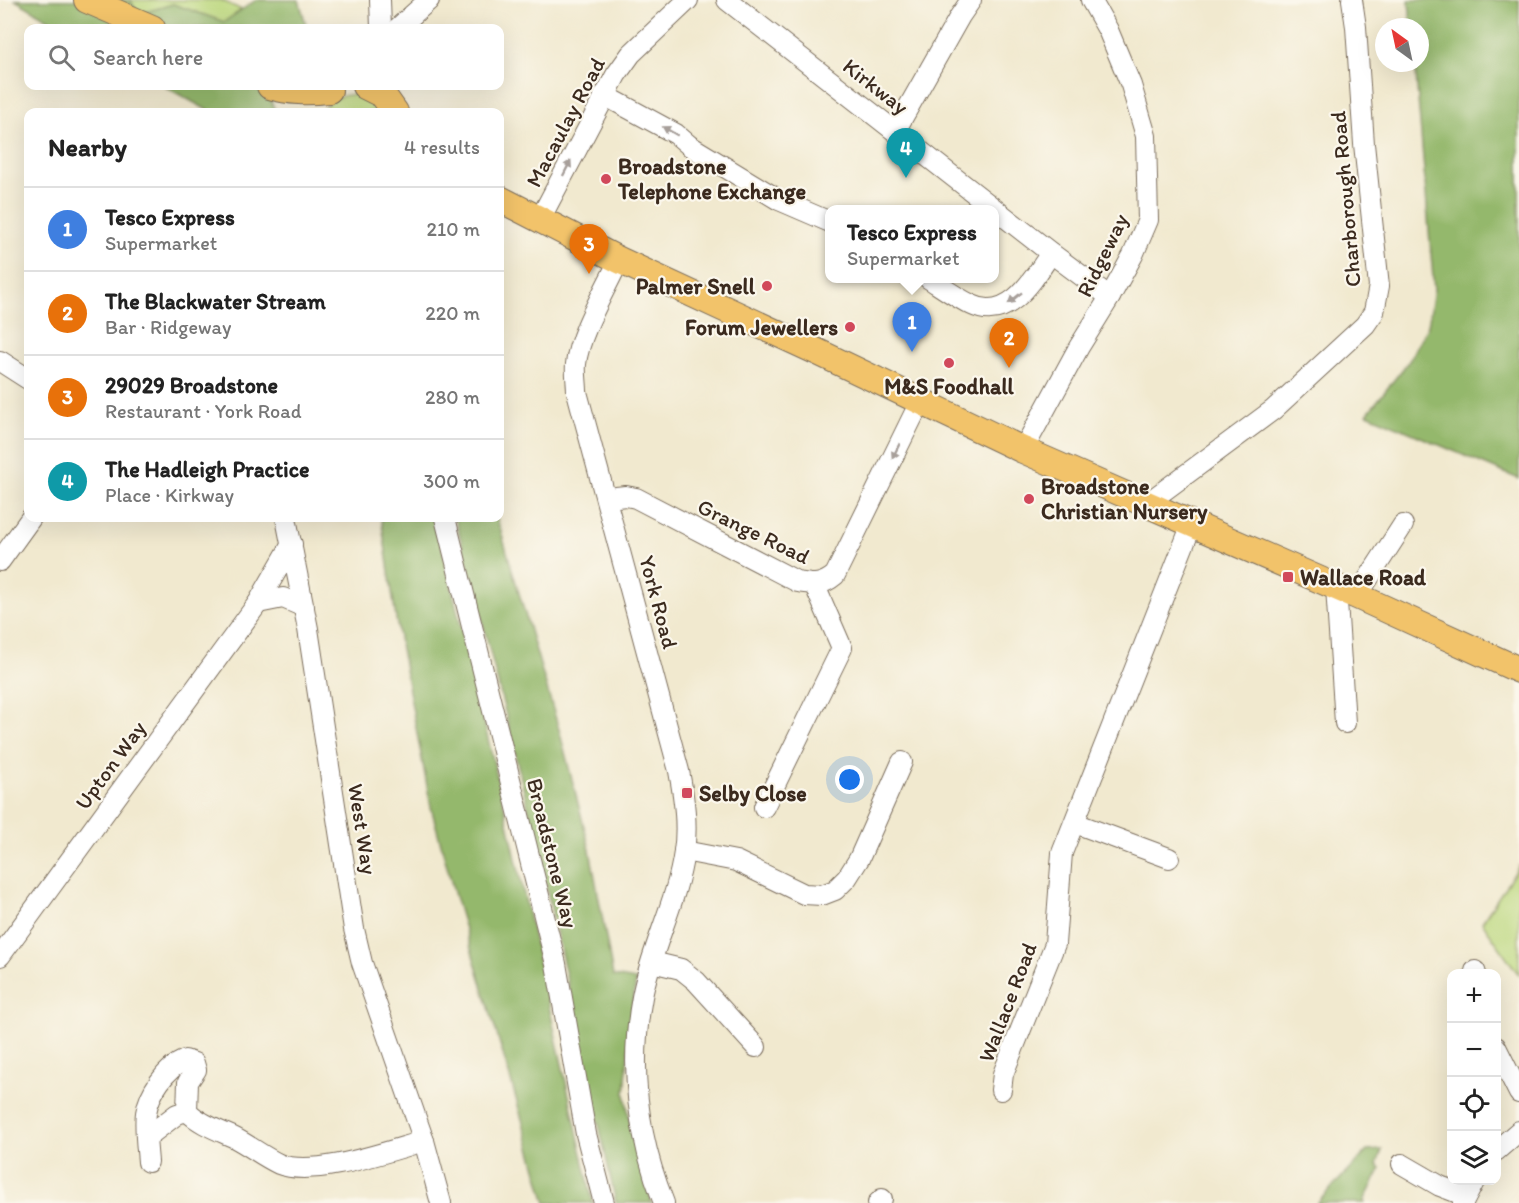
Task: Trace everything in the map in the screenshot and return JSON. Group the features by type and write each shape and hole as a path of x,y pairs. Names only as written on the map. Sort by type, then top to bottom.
{"main road":[{"path":"87,0 143,24"},
{"path":"263,90 284,108"},
{"path":"284,90 303,93 322,90"},
{"path":"313,108 321,96 331,90"},
{"path":"374,90 383,94 394,105"},
{"path":"504,202 619,260 1023,450 1346,591 1519,670"}],"street":[{"path":"380,0 381,24"},
{"path":"409,22 429,0"},
{"name":"Macaulay Road","path":"540,219 604,95 631,54 688,0"},
{"name":"Kirkway","path":"727,0 990,205"},
{"path":"895,131 971,0"},
{"name":"Ridgeway","path":"1023,450 1078,347 1110,297 1133,255 1148,220 1146,136 1126,74 1108,30 1091,0"},
{"name":"Charborough Road","path":"1146,504 1273,410 1365,325 1374,312 1379,286 1352,0"},
{"path":"604,95 676,134 690,146 779,200 825,220"},
{"name":"Kirkway","path":"999,212 1110,297"},
{"path":"935,283 975,307 1003,307 1017,298 1035,278 1051,253"},
{"name":"York Road","path":"619,260 594,312 581,346 576,363 577,392 679,771 684,799 684,852 642,996 638,1032 637,1104 648,1162 664,1203"},
{"path":"0,362 24,377"},
{"name":"Grange Road","path":"607,498 615,496 636,498 798,582 815,586 826,583 835,575 920,402"},
{"path":"0,561 28,522"},
{"name":"West Way","path":"287,522 304,607 354,929 362,963 424,1141 441,1203"},
{"name":"Broadstone Way","path":"446,522 556,964 586,1134 604,1203"},
{"name":"Wallace Road","path":"1001,1090 1003,1074 1055,944 1062,853 1192,524"},
{"path":"1345,723 1346,591 1403,525"},
{"name":"Upton Way","path":"0,956 258,603 292,544"},
{"path":"764,807 842,648 815,586"},
{"path":"258,603 283,598 304,607"},
{"path":"684,852 736,861 804,894 822,896 836,890 859,859 902,762"},
{"path":"1075,823 1169,858"},
{"path":"652,962 681,969 696,981 756,1047"},
{"path":"1501,1055 1519,1093"},
{"path":"148,1162 146,1113 164,1076 184,1060 194,1063 196,1070 188,1082 187,1111 194,1118 235,1138 281,1165 312,1168 361,1159 424,1141"},
{"path":"147,1137 177,1114 187,1111"},
{"path":"1501,1147 1519,1131"},
{"path":"1401,1164 1440,1186 1468,1193"}],"green space":[{"path":"15,0 130,0 139,14 173,4 224,22 256,0 299,0 306,24 57,24"},
{"path":"130,0 221,0 242,10 224,22 173,4 139,14"},
{"path":"1409,0 1519,0 1519,479 1367,414 1409,361 1428,326 1434,290 1416,72 1429,72 1429,18 1410,18"},
{"path":"171,90 275,90 271,101 274,108 204,108"},
{"path":"357,94 372,101 378,108 324,108 336,98"},
{"path":"382,522 436,522 506,814 593,1203 546,1203 431,807 399,638"},
{"path":"456,522 498,522 560,733 590,850 613,976 636,980 625,1094 634,1145 652,1203 616,1203 520,774"},
{"path":"1519,866 1519,975 1482,922"},
{"path":"1382,1150 1377,1164 1381,1168 1365,1203 1317,1203 1367,1151"}],"place":[{"name":"The Hadleigh Practice","path":"906,178"},
{"name":"Broadstone Telephone Exchange","path":"606,179"},
{"name":"29029 Broadstone","path":"589,274"},
{"name":"Palmer Snell","path":"767,286"},
{"name":"Forum Jewellers","path":"850,327"},
{"name":"Tesco Express","path":"912,352"},
{"name":"M&S Foodhall","path":"949,363"},
{"name":"The Blackwater Stream","path":"1009,368"},
{"name":"Broadstone Christian Nursery","path":"1029,499"},
{"name":"Wallace Road","path":"1288,577"},
{"name":"Selby Close","path":"687,793"}]}
